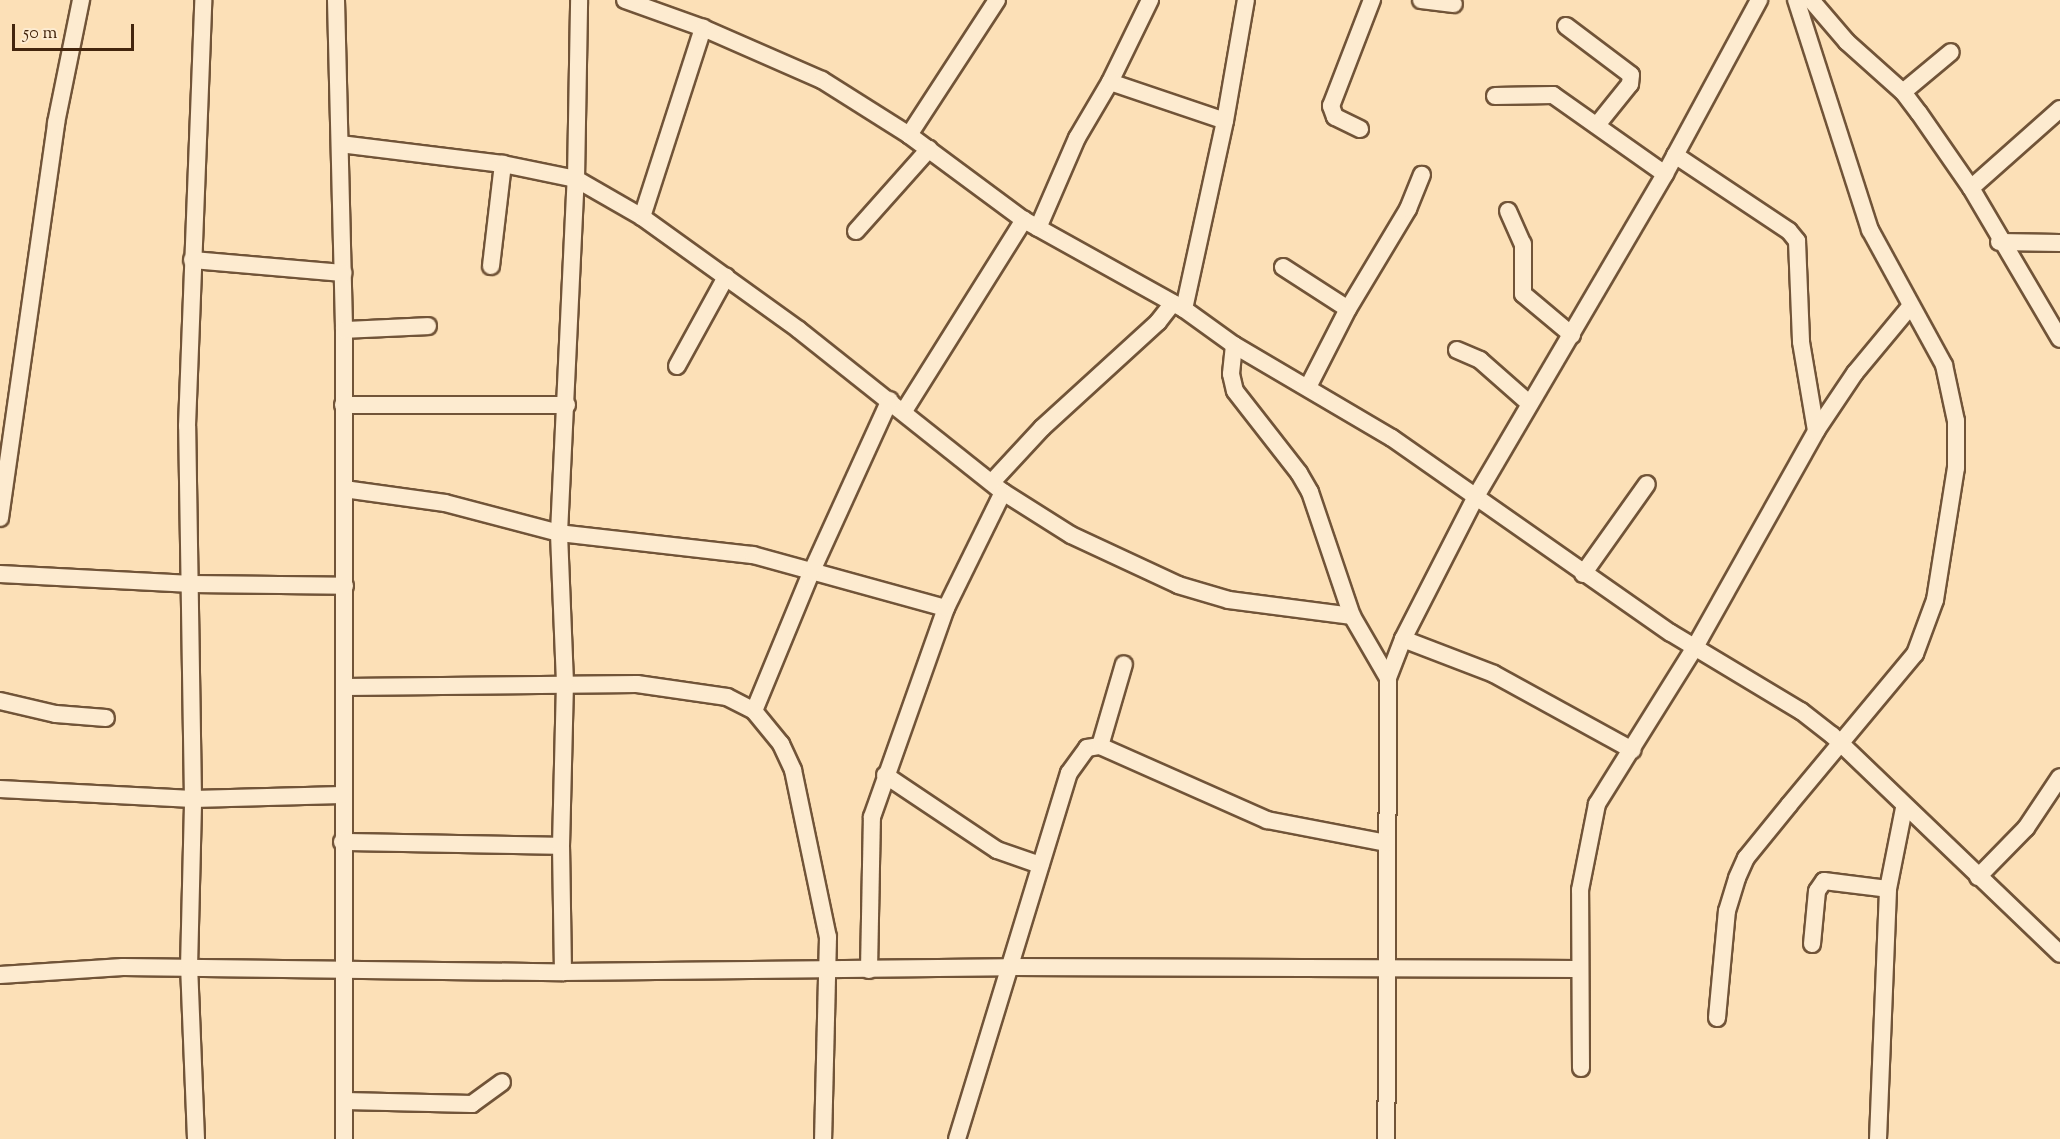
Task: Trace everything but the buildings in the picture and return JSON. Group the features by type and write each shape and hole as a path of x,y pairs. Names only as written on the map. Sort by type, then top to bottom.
{"street":[{"path":"0,518 56,123 81,0"},
{"path":"196,1139 189,968 193,799 192,584 187,426 203,0"},
{"path":"336,0 344,330 345,687 342,795 344,1139"},
{"path":"563,972 561,846 565,683 559,533 567,405 576,179 579,0"},
{"path":"625,0 703,28 798,67 909,135 1031,224 1178,306 1234,345 1392,438 1583,574 1695,647 1771,690 1840,743 1904,808 2060,954"},
{"path":"909,135 997,0"},
{"path":"904,411 1031,224 1110,82 1150,0"},
{"path":"869,970 870,837 885,775 946,608 998,487 1042,428 1178,306 1225,121 1246,0"},
{"path":"1360,129 1335,117 1331,106 1372,0"},
{"path":"1421,0 1454,4"},
{"path":"1386,1139 1389,970 1386,843 1388,678 1403,639 1475,498 1665,174 1759,0"},
{"path":"1717,1018 1727,911 1746,858 1915,654 1929,625 1956,468 1956,422 1944,365 1909,308 1858,202 1796,0"},
{"path":"1811,0 1847,42 1903,92 1971,188 2000,242 2060,339"},
{"path":"1566,26 1631,75 1630,84 1597,125"},
{"path":"642,217 703,28"},
{"path":"1903,92 1951,52"},
{"path":"1110,82 1225,121"},
{"path":"1495,96 1553,95 1665,174"},
{"path":"1971,188 2060,109"},
{"path":"340,144 503,164 576,179 642,217 726,277 890,400 998,487 1071,535 1178,585 1229,600 1352,616"},
{"path":"856,231 929,149"},
{"path":"1675,155 1789,231 1797,241 1801,342 1816,431"},
{"path":"491,266 503,164"},
{"path":"1308,387 1348,309 1408,208 1422,175"},
{"path":"1508,211 1523,244 1523,294 1572,335"},
{"path":"2000,242 2060,243"},
{"path":"192,260 343,273"},
{"path":"1283,267 1348,309"},
{"path":"677,366 726,277"},
{"path":"1581,1068 1578,969 1580,890 1592,820 1597,804 1695,647 1816,431 1855,373 1909,308"},
{"path":"344,330 428,326"},
{"path":"1234,345 1230,374 1235,391 1299,473 1310,492 1352,616 1388,678"},
{"path":"1458,350 1480,360 1529,403"},
{"path":"754,711 811,573 890,400"},
{"path":"344,405 567,405"},
{"path":"1583,574 1647,484"},
{"path":"344,489 445,503 559,533 753,555 811,573 946,608"},
{"path":"0,574 192,584 345,586"},
{"path":"1403,639 1494,674 1632,750"},
{"path":"1100,746 1124,664"},
{"path":"345,687 637,684 727,697 754,711 780,744 793,770 828,937 823,1139"},
{"path":"0,702 56,714 106,718"},
{"path":"957,1139 1069,774 1088,748 1100,746 1267,820 1386,843"},
{"path":"885,775 919,794 990,846 1040,865"},
{"path":"1978,877 2026,828 2060,777"},
{"path":"0,789 193,799 342,795"},
{"path":"1878,1139 1888,889 1904,808"},
{"path":"342,842 561,846"},
{"path":"1812,944 1817,891 1824,881 1888,889"},
{"path":"0,975 123,967 563,972 827,971 1008,967 1578,969"},
{"path":"345,1101 472,1104 502,1082"}]}
